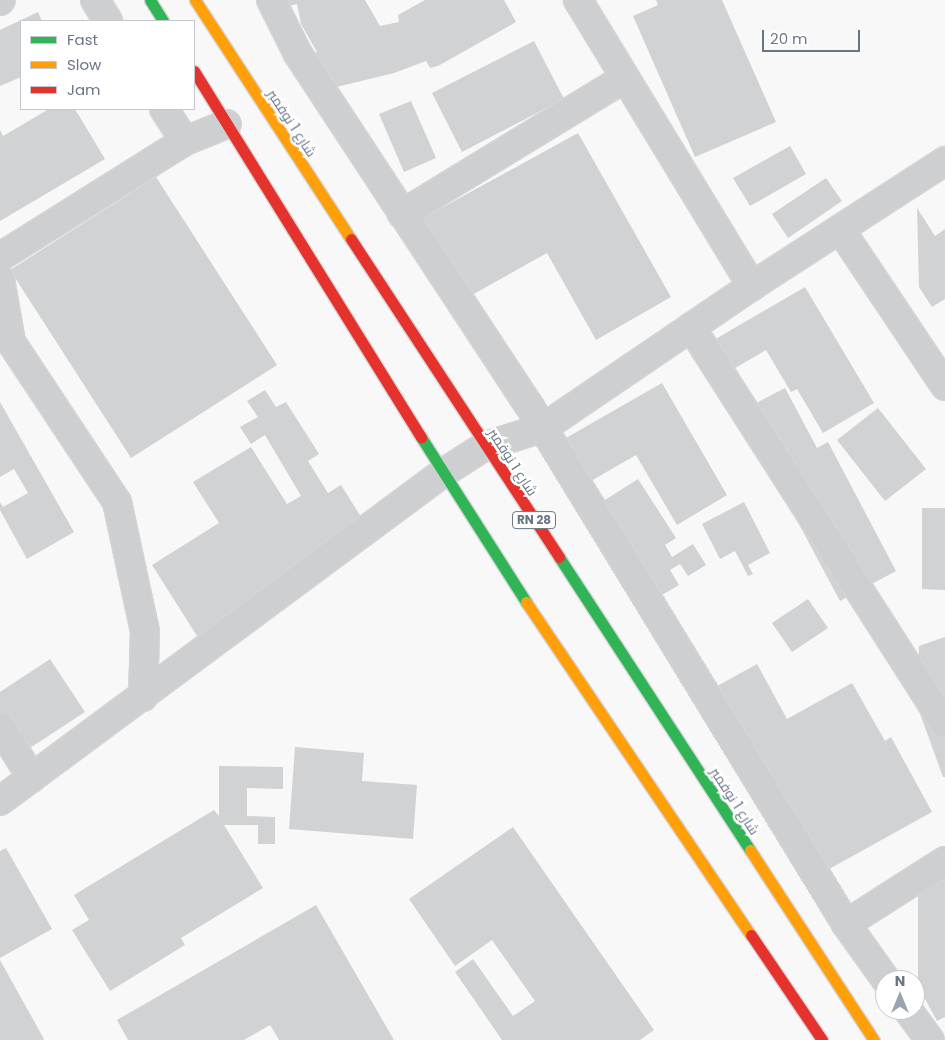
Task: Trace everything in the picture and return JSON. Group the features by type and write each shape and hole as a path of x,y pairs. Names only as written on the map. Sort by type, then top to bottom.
{"main road":[{"path":"150,0 162,20"},
{"name":"شارع 1 نوفمبر","path":"195,0 874,1040"},
{"path":"195,73 489,547 822,1040"}],"street":[{"path":"95,0 107,20"},
{"path":"271,0 298,54 543,428 846,924 879,970"},
{"path":"578,0 752,286"},
{"path":"402,214 625,78"},
{"path":"165,110 185,141"},
{"path":"0,257 185,141 227,124"},
{"path":"0,800 143,697 443,473 485,446 543,428 752,286 945,161"},
{"path":"840,229 945,386"},
{"path":"0,279 11,342 117,502 145,631 143,697"},
{"path":"691,327 945,724"},
{"path":"0,728 32,778"},
{"path":"846,924 945,861"},
{"path":"915,1020 930,1040"}],"building":[{"path":"266,0 365,0 380,26 399,22 398,15 425,0 504,0 516,22 438,66 430,68 426,61 394,73 320,91 308,57 317,52 301,24 297,4 271,10"},
{"path":"656,0 722,0 776,122 695,157 633,16 658,5"},
{"path":"38,12 42,20 21,20"},
{"path":"20,21 20,77 0,86 0,30"},
{"path":"534,41 564,99 462,152 432,93"},
{"path":"411,101 436,158 404,172 379,114"},
{"path":"47,110 76,110 105,159 0,221 0,130 3,136"},
{"path":"578,133 671,297 596,340 547,253 472,295 454,264 432,276 405,228"},
{"path":"790,146 806,174 750,206 733,178"},
{"path":"156,177 277,365 131,458 10,270"},
{"path":"826,178 842,201 788,238 772,214"},
{"path":"917,208 935,236 945,229 945,299 932,307 919,287"},
{"path":"805,287 874,403 823,433 797,389 791,392 766,350 713,381 695,351"},
{"path":"662,383 727,495 677,525 636,455 577,489 552,446"},
{"path":"785,388 817,448 828,442 896,571 840,601 739,412"},
{"path":"265,390 276,407 286,402 319,454 308,461 328,493 341,485 363,520 312,552 318,562 197,636 152,565 219,523 193,482 251,447 287,504 301,496 265,435 251,444 240,427 258,417 247,401"},
{"path":"0,402 74,532 27,559 0,510 0,502 3,507 28,493 14,469 0,477"},
{"path":"878,408 926,469 885,501 837,440"},
{"path":"638,479 676,538 665,545 672,557 693,544 706,565 688,576 680,564 670,570 679,585 662,595 644,568 586,512"},
{"path":"744,502 770,553 748,565 753,574 748,576 735,551 720,559 702,524"},
{"path":"922,508 945,508 945,590 922,589"},
{"path":"808,599 828,628 792,652 772,623"},
{"path":"945,637 945,777 943,777 918,708 919,646"},
{"path":"50,659 85,712 10,761 0,747 0,692"},
{"path":"757,664 787,719 852,683 885,741 891,737 932,812 822,873 701,695"},
{"path":"295,747 364,753 362,781 417,785 413,839 289,829"},
{"path":"219,766 283,767 283,789 247,788 247,816 275,817 275,844 258,844 258,825 224,825 263,888 181,938 185,945 110,991 72,930 89,920 74,895 214,810 219,816"},
{"path":"513,827 654,1030 640,1040 502,1040 455,972 473,959 513,1016 535,1001 492,940 455,966 409,899"},
{"path":"6,848 52,929 0,958 0,851"},
{"path":"945,853 945,1017 937,1021 925,999 925,970 918,970 918,867"},
{"path":"316,905 394,1040 279,1040 270,1025 244,1040 128,1040 117,1020"},
{"path":"0,960 44,1039 43,1040 0,1040"}],"traffic: fast":[{"path":"150,0 162,20"},
{"path":"421,437 526,602"},
{"path":"559,557 750,850"}],"traffic: slow":[{"path":"195,0 351,239"},
{"path":"526,602 751,935"},
{"path":"750,850 874,1040"}],"traffic: jam":[{"path":"195,73 421,437"},
{"path":"351,239 559,557"},
{"path":"751,935 822,1040"}]}
